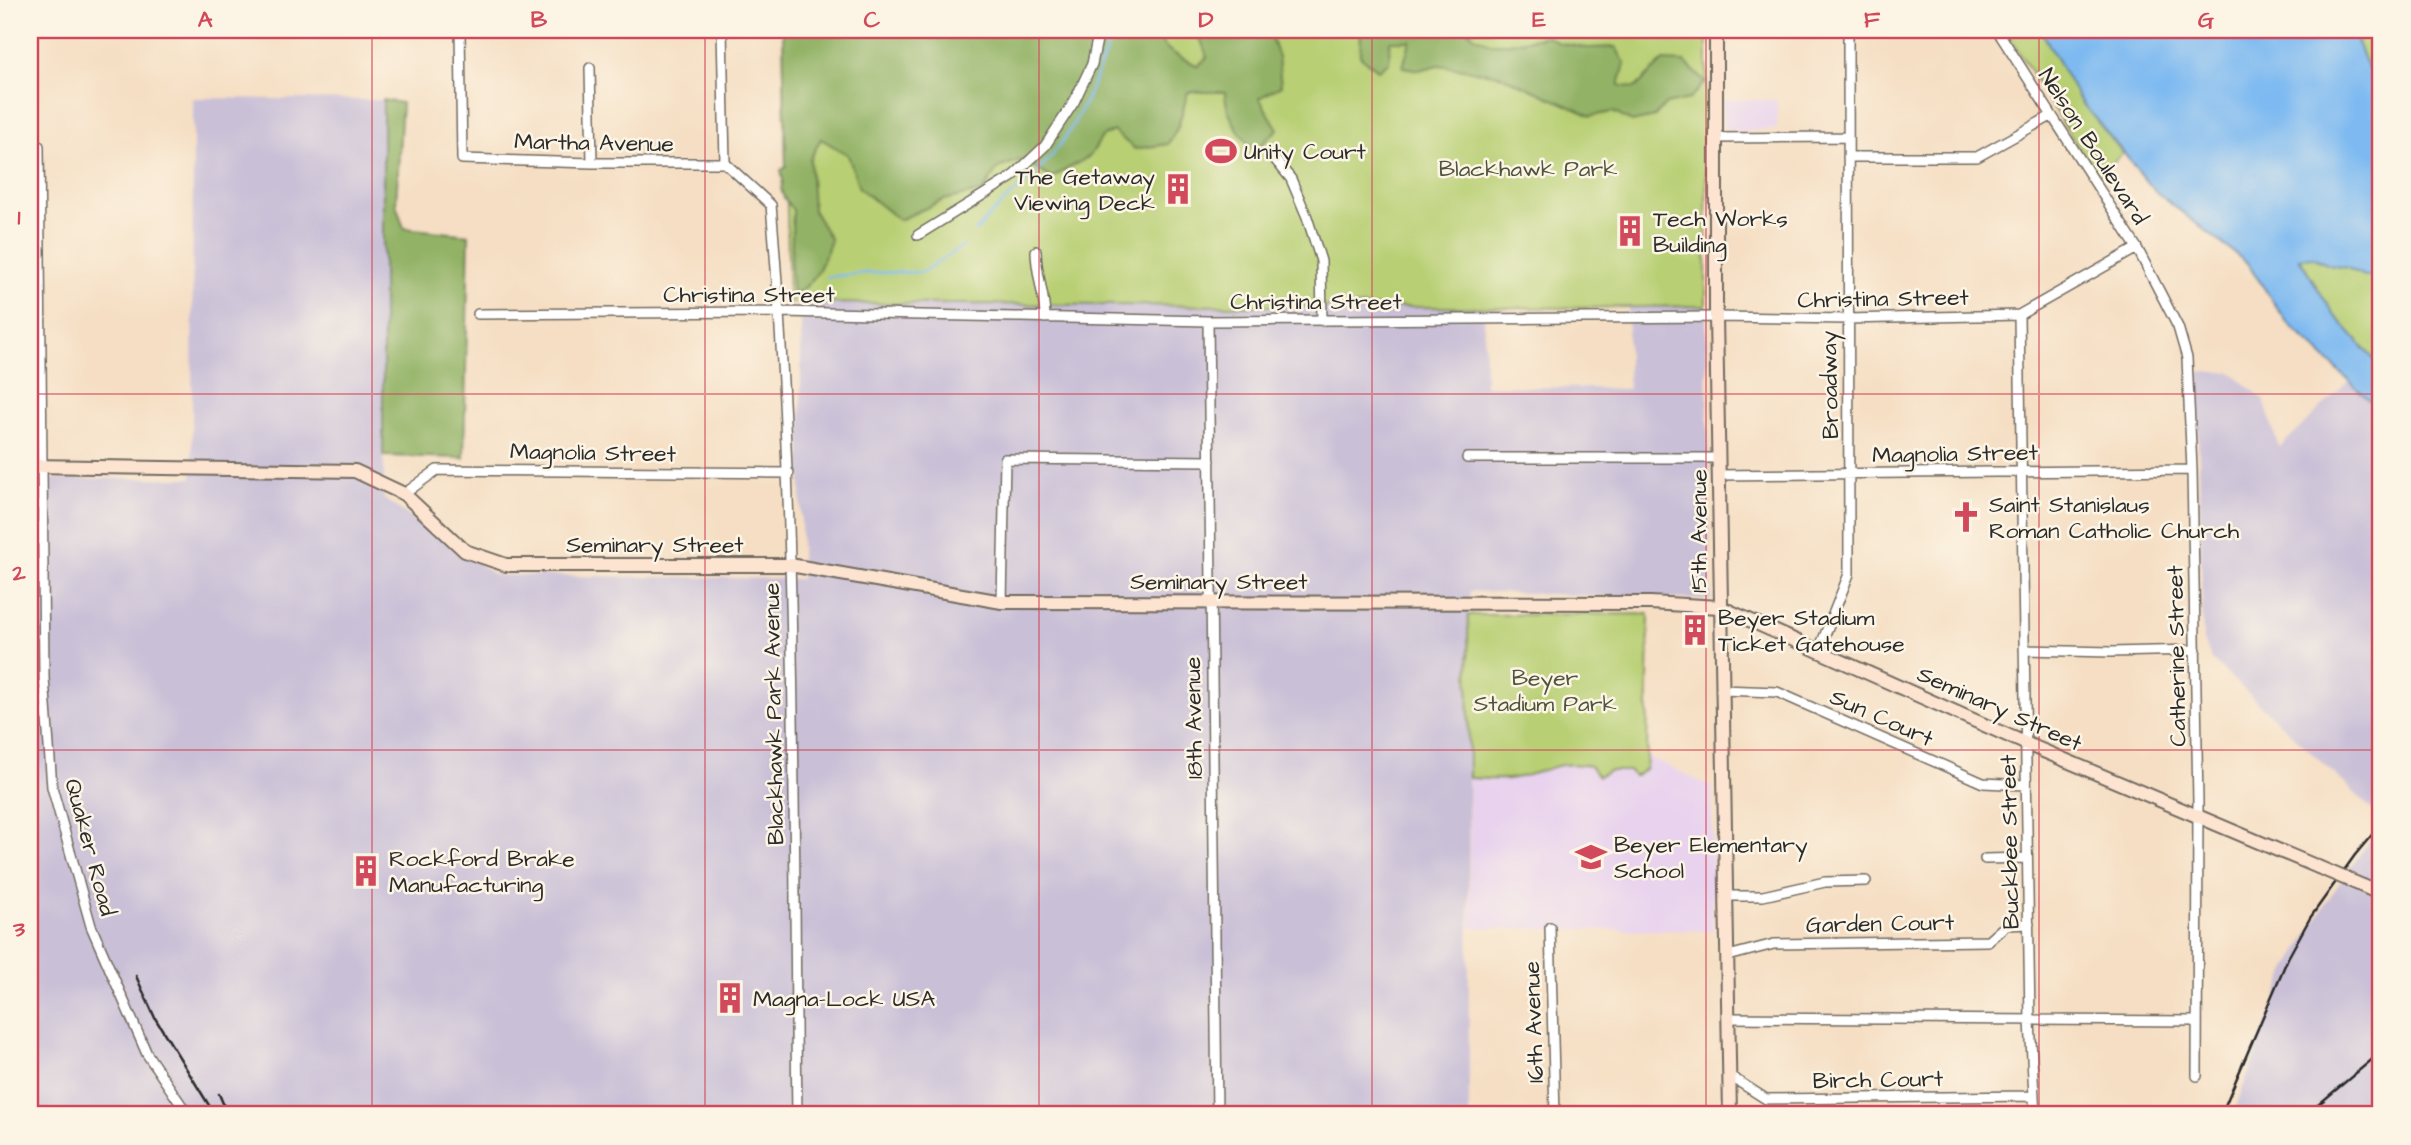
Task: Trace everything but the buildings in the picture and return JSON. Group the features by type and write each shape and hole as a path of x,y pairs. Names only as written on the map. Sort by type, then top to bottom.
{"street":[{"name":"Martha Avenue","path":"460,30 462,159 725,163"},
{"path":"722,30 725,163"},
{"path":"918,236 1012,177 1045,145 1074,102 1092,64 1099,30"},
{"name":"15th Avenue","path":"1716,30 1716,317 1730,1115"},
{"name":"Broadway","path":"1819,650 1849,574 1848,30"},
{"name":"Nelson Boulevard","path":"1997,30 2137,248"},
{"path":"590,68 592,163"},
{"path":"1848,157 1977,157 2051,117"},
{"path":"1715,138 1848,137"},
{"name":"Quaker Road","path":"39,146 35,466 44,678 52,787 91,926 147,1054 188,1115"},
{"path":"1273,157 1291,179 1321,261 1322,321"},
{"name":"Blackhawk Park Avenue","path":"725,163 771,205 780,312 789,473 797,1115"},
{"name":"Christina Street","path":"478,314 780,312 1208,321 1716,317 1847,319 2019,315 2137,248"},
{"name":"Catherine Street","path":"2137,248 2178,327 2187,358 2196,650 2197,1076"},
{"path":"1036,251 1036,264 1045,299 1045,318"},
{"name":"Buckbee Street","path":"2019,315 2029,1021 2035,1115"},
{"name":"18th Avenue","path":"1208,321 1217,1115"},
{"path":"1467,458 1719,458"},
{"path":"1002,602 1004,459 1210,461"},
{"name":"Seminary Street","path":"35,466 355,471 404,494 465,551 506,565 790,565 1002,602 1650,603 1720,607 2026,744 2381,894"},
{"name":"Magnolia Street","path":"404,494 437,470 789,473"},
{"name":"Magnolia Street","path":"1719,475 2192,470"},
{"path":"2024,650 2196,650"},
{"name":"Sun Court","path":"1721,690 1777,692 1983,783 2026,785"},
{"path":"1985,859 2027,858"},
{"path":"1727,896 1763,896 1825,882 1866,881"},
{"name":"Garden Court","path":"1728,956 1774,944 1988,940 2006,925 2029,924"},
{"name":"16th Avenue","path":"1550,927 1555,1115"},
{"path":"1729,1018 2196,1021"},
{"name":"Birch Court","path":"1730,1076 1766,1099 2033,1096"}],"shaded area":[{"path":"193,98 383,100 384,499 495,575 801,579 801,303 1484,307 1485,386 1628,389 1628,308 1571,308 1706,306 1711,600 1470,591 1469,1115 30,1115 30,479 192,478"},
{"path":"1723,100 1777,100 1777,129 1729,131 1723,124"},
{"path":"2197,372 2232,372 2264,400 2279,448 2349,381 2381,411 2381,805 2374,811 2211,659 2203,637"},
{"name":"Beyer Elementary School","path":"1647,756 1712,787 1713,931 1470,928 1469,778 1514,778 1559,764 1590,766"},
{"path":"2381,827 2381,1115 2233,1115 2286,972 2331,895"}],"green space":[{"name":"Blackhawk Park","path":"783,30 1707,30 1706,306 1571,308 789,303"},
{"path":"783,30 1112,30 1115,33 1125,30 1159,30 1162,43 1167,48 1198,66 1207,57 1201,40 1184,30 1268,30 1278,57 1281,86 1259,98 1278,129 1254,151 1230,116 1225,92 1188,92 1178,127 1168,144 1135,149 1113,131 1102,137 1090,156 1051,178 1023,159 998,168 983,191 944,200 899,220 859,188 848,155 821,139 810,159 813,210 831,240 813,279 793,294 793,210 781,189 781,170 786,167"},
{"path":"1361,30 1467,30 1490,43 1509,43 1547,36 1559,43 1588,48 1616,47 1625,64 1619,85 1635,88 1663,61 1685,62 1705,82 1690,99 1666,104 1654,117 1632,122 1613,112 1591,116 1499,75 1439,65 1419,70 1403,67 1410,41 1390,41 1389,62 1378,70 1360,56"},
{"path":"2005,30 2041,30 2078,98 2123,153 2097,178"},
{"path":"2355,30 2376,30 2381,39 2381,91 2361,54"},
{"path":"383,100 402,103 396,204 404,228 469,235 464,458 383,456"},
{"path":"2299,257 2313,257 2364,276 2381,276 2381,367 2334,315"},
{"name":"Beyer Stadium Park","path":"1649,614 1646,768 1637,776 1629,771 1609,771 1598,776 1590,766 1568,764 1509,779 1469,778 1468,615"}],"water":[{"path":"2041,30 2355,30 2361,54 2381,91 2381,276 2364,276 2313,257 2299,258 2334,315 2381,367 2381,411 2287,322 2248,264 2155,191 2078,98"}],"waterway":[{"path":"976,231 1049,159 1069,131 1085,101 1111,38 1102,32"},
{"path":"827,277 922,272 963,246"}],"railway":[{"path":"2221,1115 2288,958 2310,918 2381,824"},
{"path":"136,976 155,1018 215,1115"},
{"path":"2306,1115 2381,1052"},
{"path":"219,1094 228,1115"}],"place":[{"name":"Unity Court","path":"1221,151"},
{"name":"The Getaway Viewing Deck","path":"1178,189"},
{"name":"Tech Works Building","path":"1630,231"},
{"name":"Saint Stanislaus Roman Catholic Church","path":"1966,517"},
{"name":"Beyer Stadium Ticket Gatehouse","path":"1695,630"},
{"name":"Beyer Elementary School","path":"1591,857"},
{"name":"Rockford Brake Manufacturing","path":"366,871"},
{"name":"Magna-Lock USA","path":"730,998"}]}
